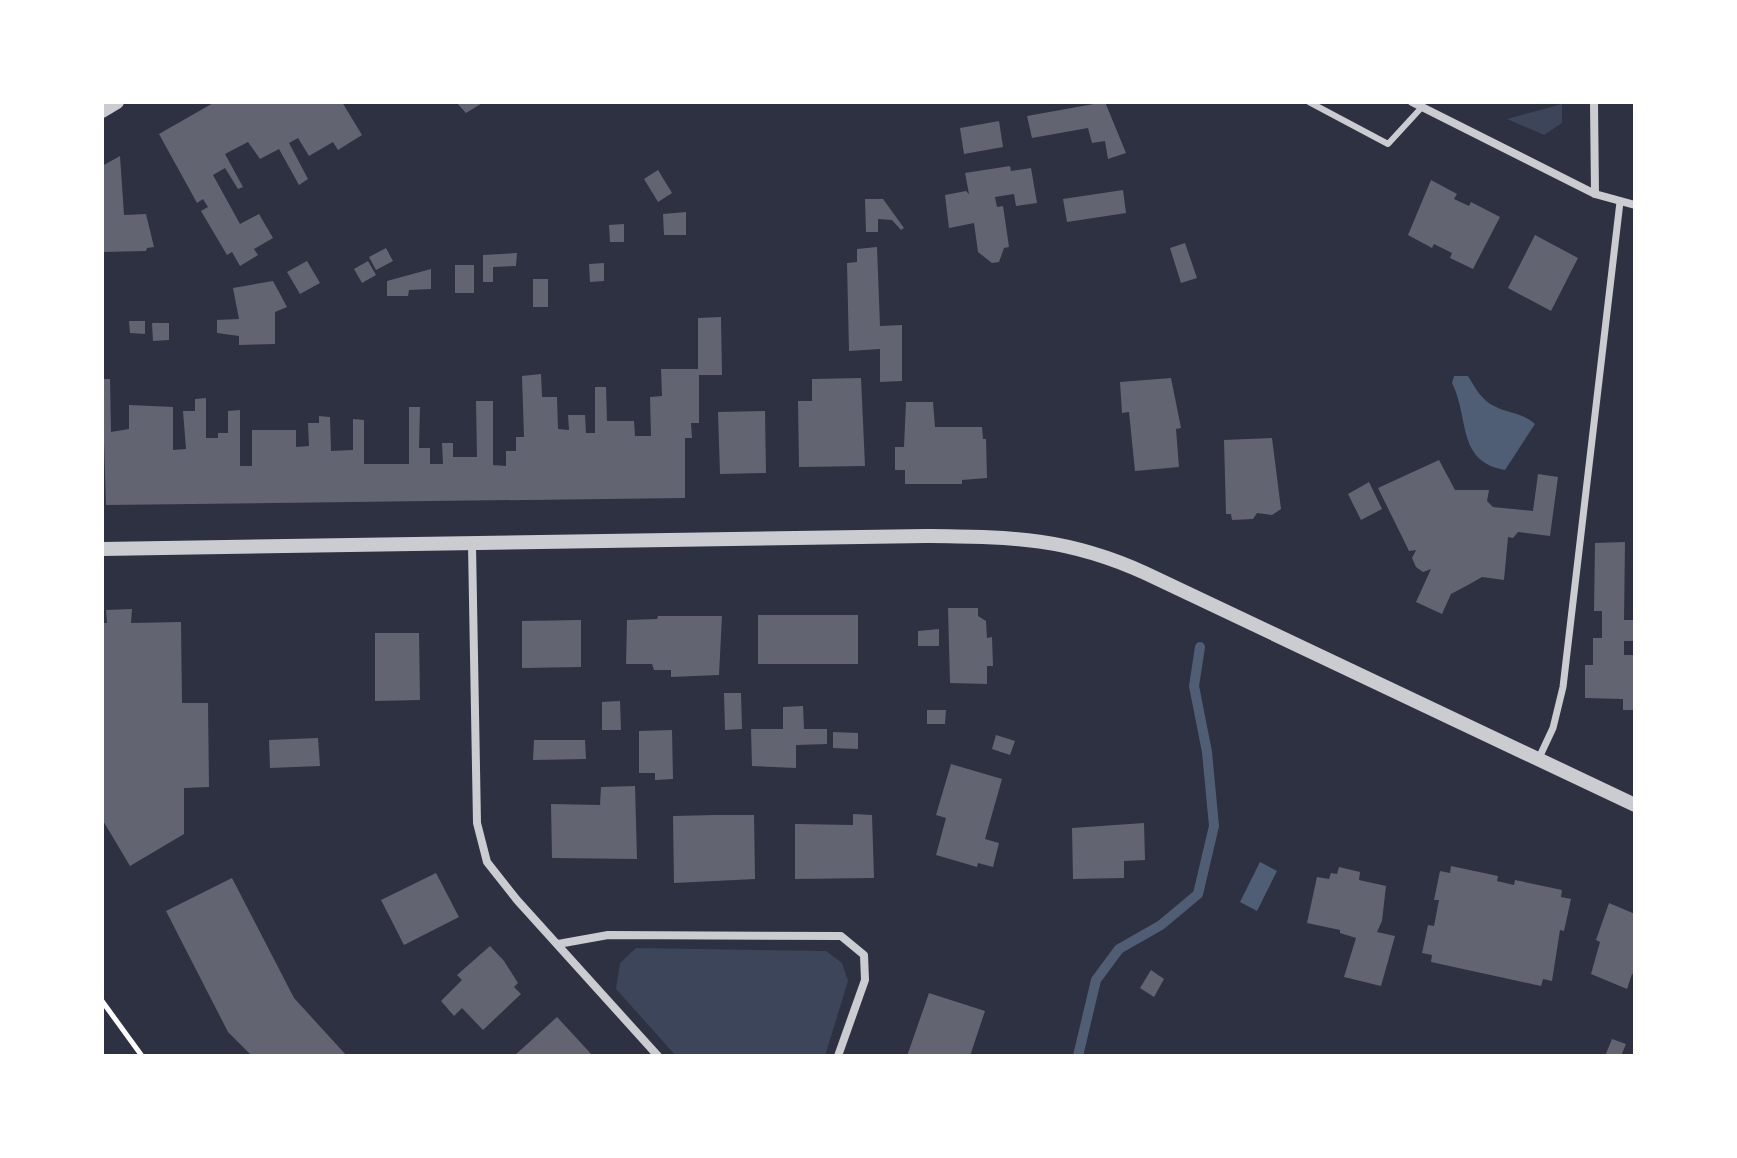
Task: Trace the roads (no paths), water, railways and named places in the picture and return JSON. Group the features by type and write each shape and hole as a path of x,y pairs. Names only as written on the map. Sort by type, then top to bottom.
{"street":[{"path":"102,111 117,102"},
{"path":"1412,102 1595,194 1635,205"},
{"path":"1594,102 1595,194"},
{"path":"1538,760 1553,728 1563,687 1620,202"},
{"path":"102,549 926,536 1053,541 1131,566 1635,805"},
{"path":"472,545 477,823 487,862 658,1056"},
{"path":"558,944 608,935 841,936 864,955 865,980 838,1056"}],"lane":[{"path":"1309,102 1388,144 1422,107"}],"waterway":[{"path":"1078,1056 1096,980 1119,949 1161,925 1198,894 1214,826 1207,752 1194,686 1200,647"}]}
